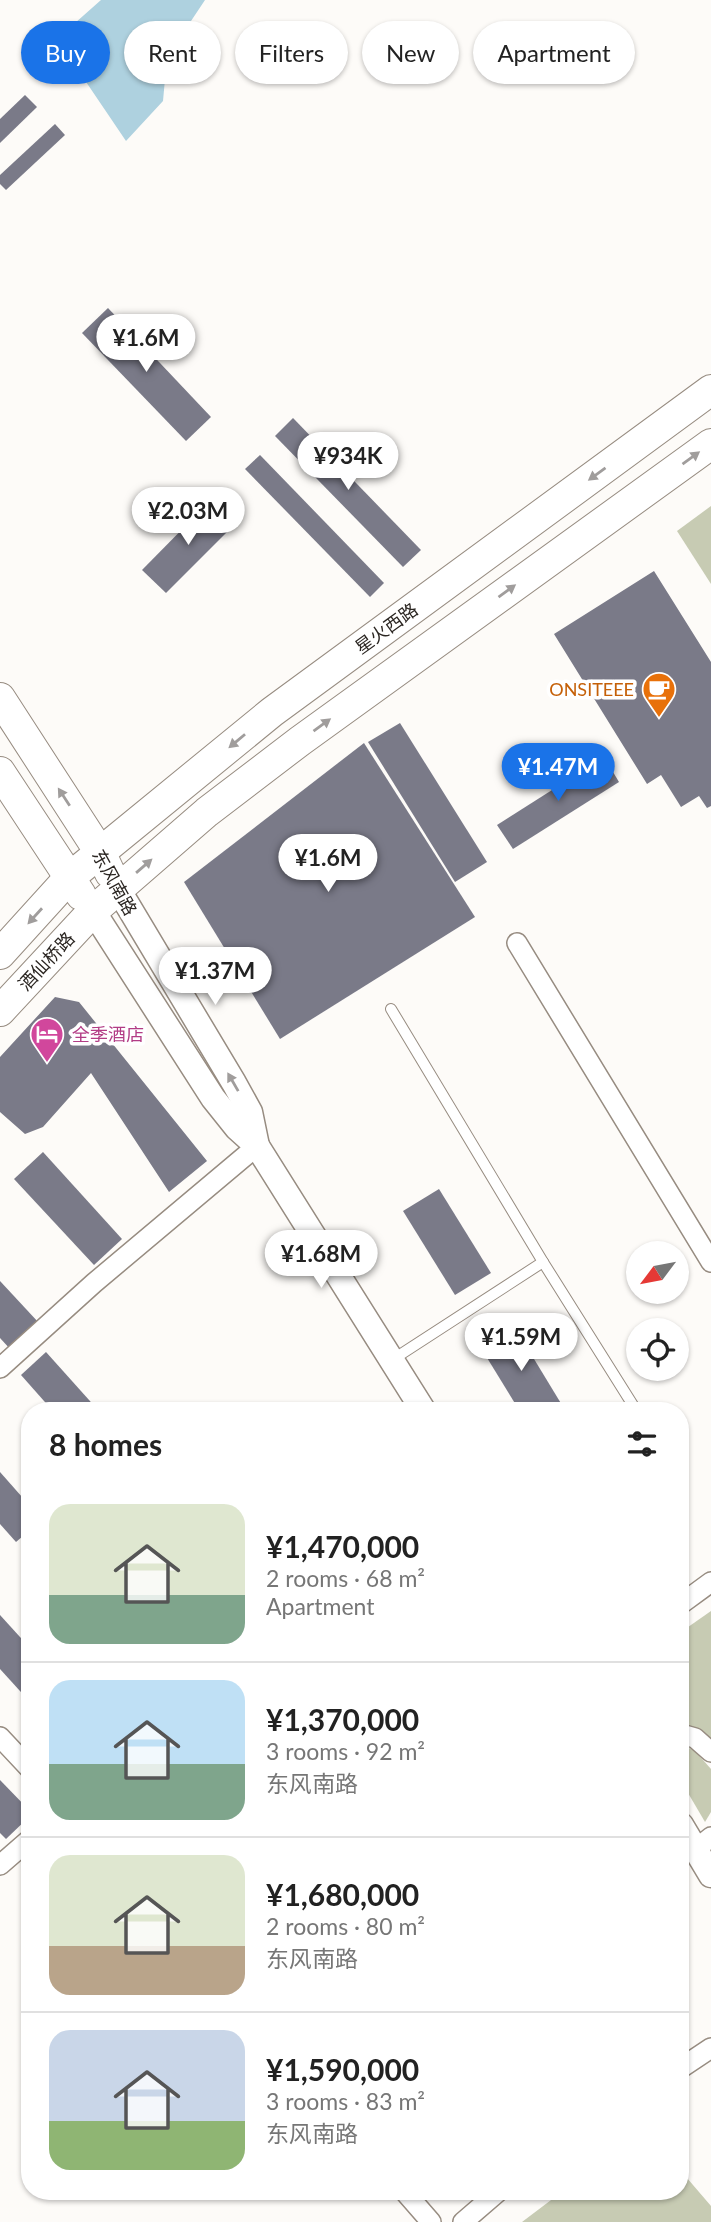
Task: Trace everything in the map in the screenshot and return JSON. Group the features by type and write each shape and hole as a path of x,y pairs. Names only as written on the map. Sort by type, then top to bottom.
{"main road":[{"name":"星火西路","path":"69,878 101,855 272,712 711,390"},
{"path":"93,911 207,812 300,741 711,444"},
{"name":"东风南路","path":"0,698 101,855 118,889"},
{"name":"东风南路","path":"0,772 93,911"},
{"path":"0,954 69,878"},
{"name":"酒仙桥路","path":"0,1011 93,911"}],"street":[{"name":"东风南路","path":"118,889 250,1112 257,1146"},
{"name":"东风南路","path":"93,911 214,1098 236,1128 257,1146 418,1402"},
{"path":"517,943 711,1262"},
{"path":"0,1368 94,1283 257,1146"},
{"path":"689,1598 711,1582"},
{"path":"689,1736 711,1752"},
{"path":"0,1737 21,1759"},
{"path":"689,1832 703,1843 711,1875"},
{"path":"0,1865 21,1847"},
{"path":"689,2063 711,2048"},
{"path":"412,2200 431,2222"},
{"path":"463,2222 489,2200"}],"lane":[{"path":"391,1009 543,1262 631,1402"},
{"path":"392,1360 543,1262"}],"green space":[{"path":"711,506 711,584 677,531"},
{"path":"711,1611 711,1738 689,1731 689,1626"},
{"path":"689,1748 711,1769 711,1812 705,1822 689,1795"},
{"path":"689,2180 711,2206 711,2222 522,2222 551,2200 689,2200"}],"water":[{"path":"101,0 205,0 191,21 124,21 124,84 165,84 163,101 126,141 87,84 110,84 110,21 77,21"}],"building":[{"path":"25,95 37,107 0,143 0,119"},
{"path":"55,124 65,135 6,190 0,184 0,175"},
{"path":"108,308 211,417 186,441 82,333"},
{"path":"293,418 421,550 403,567 275,436"},
{"path":"260,455 384,583 370,597 245,469"},
{"path":"210,501 234,525 166,593 142,570"},
{"name":"ONSITEEE","path":"654,571 711,662 711,806 707,808 699,796 681,807 661,775 647,784 554,634"},
{"path":"400,723 487,862 455,882 368,742"},
{"path":"364,743 475,917 280,1039 184,882"},
{"path":"604,757 619,782 513,849 497,825"},
{"path":"55,997 79,1002 207,1161 169,1192 91,1073 43,1127 25,1134 0,1112 0,1057"},
{"path":"43,1152 122,1239 94,1265 14,1179"},
{"path":"439,1189 491,1273 455,1295 403,1211"},
{"path":"0,1281 39,1323 11,1350 0,1338"},
{"path":"514,1326 560,1402 514,1402 481,1348"},
{"path":"46,1352 91,1402 45,1402 21,1375"},
{"path":"0,1472 21,1496 21,1538 16,1542 0,1524"},
{"path":"0,1615 21,1638 21,1692 0,1669"},
{"path":"0,1780 21,1802 21,1825 6,1839 0,1833"}],"place":[{"name":"ONSITEEE","path":"659,719"},
{"name":"全季酒店","path":"47,1064"}]}
